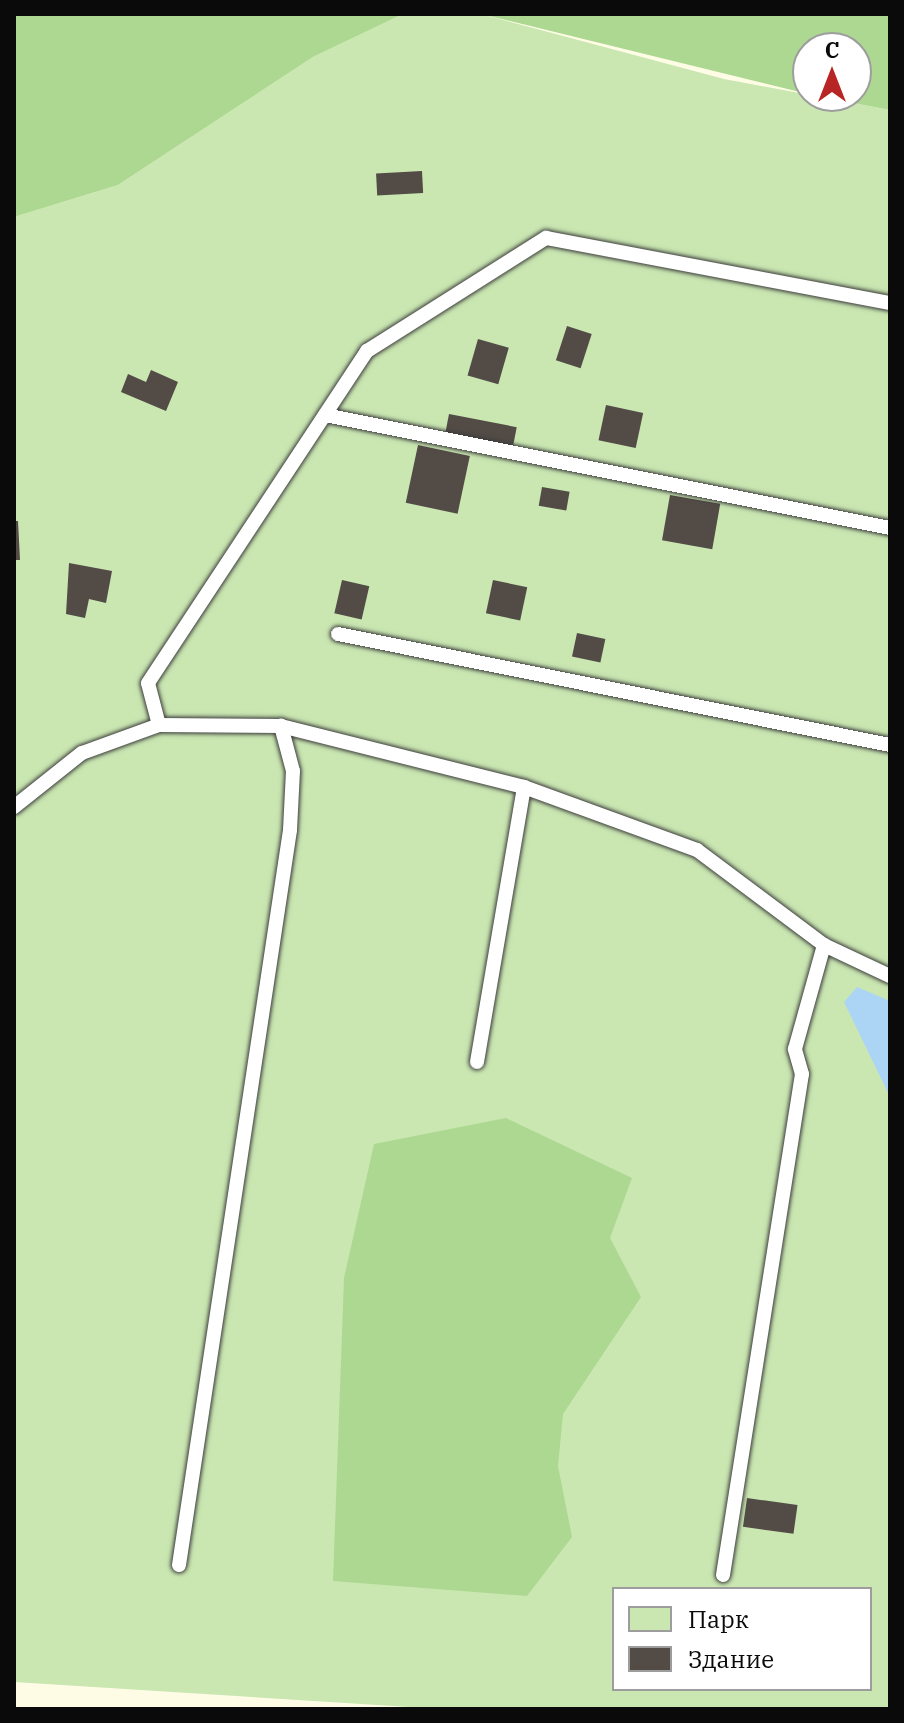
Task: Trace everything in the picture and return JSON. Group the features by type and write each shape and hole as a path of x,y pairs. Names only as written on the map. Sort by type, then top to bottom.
{"lane":[{"path":"159,725 148,683 367,351 546,238 890,303"},
{"path":"325,415 890,528"},
{"path":"338,634 890,745"},
{"path":"14,807 82,753 159,725 281,726 524,787 697,850 824,945 890,976"},
{"path":"179,1565 290,830 293,771 281,726"},
{"path":"477,1062 524,787"},
{"path":"723,1575 802,1074 795,1049 824,945"}],"green space":[{"path":"14,14 403,14 313,57 118,185 14,217"},
{"path":"403,14 481,14 724,79 792,92 792,112 872,112 872,107 890,110 890,1709 441,1709 14,1682 14,217 118,185 313,57"},
{"path":"481,14 890,14 890,110 872,107 872,32 792,32 792,90"},
{"path":"506,1118 632,1178 610,1238 641,1297 563,1414 558,1466 572,1537 527,1596 333,1581 344,1278 374,1144"}],"water":[{"path":"857,987 890,1001 890,1097 844,1002"}],"building":[{"path":"422,171 423,193 377,195 376,173"},
{"path":"567,326 592,334 581,368 556,360"},
{"path":"478,339 509,348 498,384 468,376"},
{"path":"151,370 178,382 166,411 121,392 128,374 146,382"},
{"path":"606,405 643,413 636,448 599,440"},
{"path":"449,414 517,427 513,446 445,433"},
{"path":"418,445 470,456 458,514 406,503"},
{"path":"542,487 570,492 566,511 539,506"},
{"path":"670,495 720,504 712,549 662,540"},
{"path":"14,521 18,521 20,560 14,560"},
{"path":"69,563 112,571 106,603 89,599 85,618 66,614"},
{"path":"342,580 369,586 362,619 334,613"},
{"path":"493,580 527,587 520,621 486,613"},
{"path":"577,633 605,639 600,663 572,656"},
{"path":"747,1498 798,1505 793,1534 743,1527"}]}
